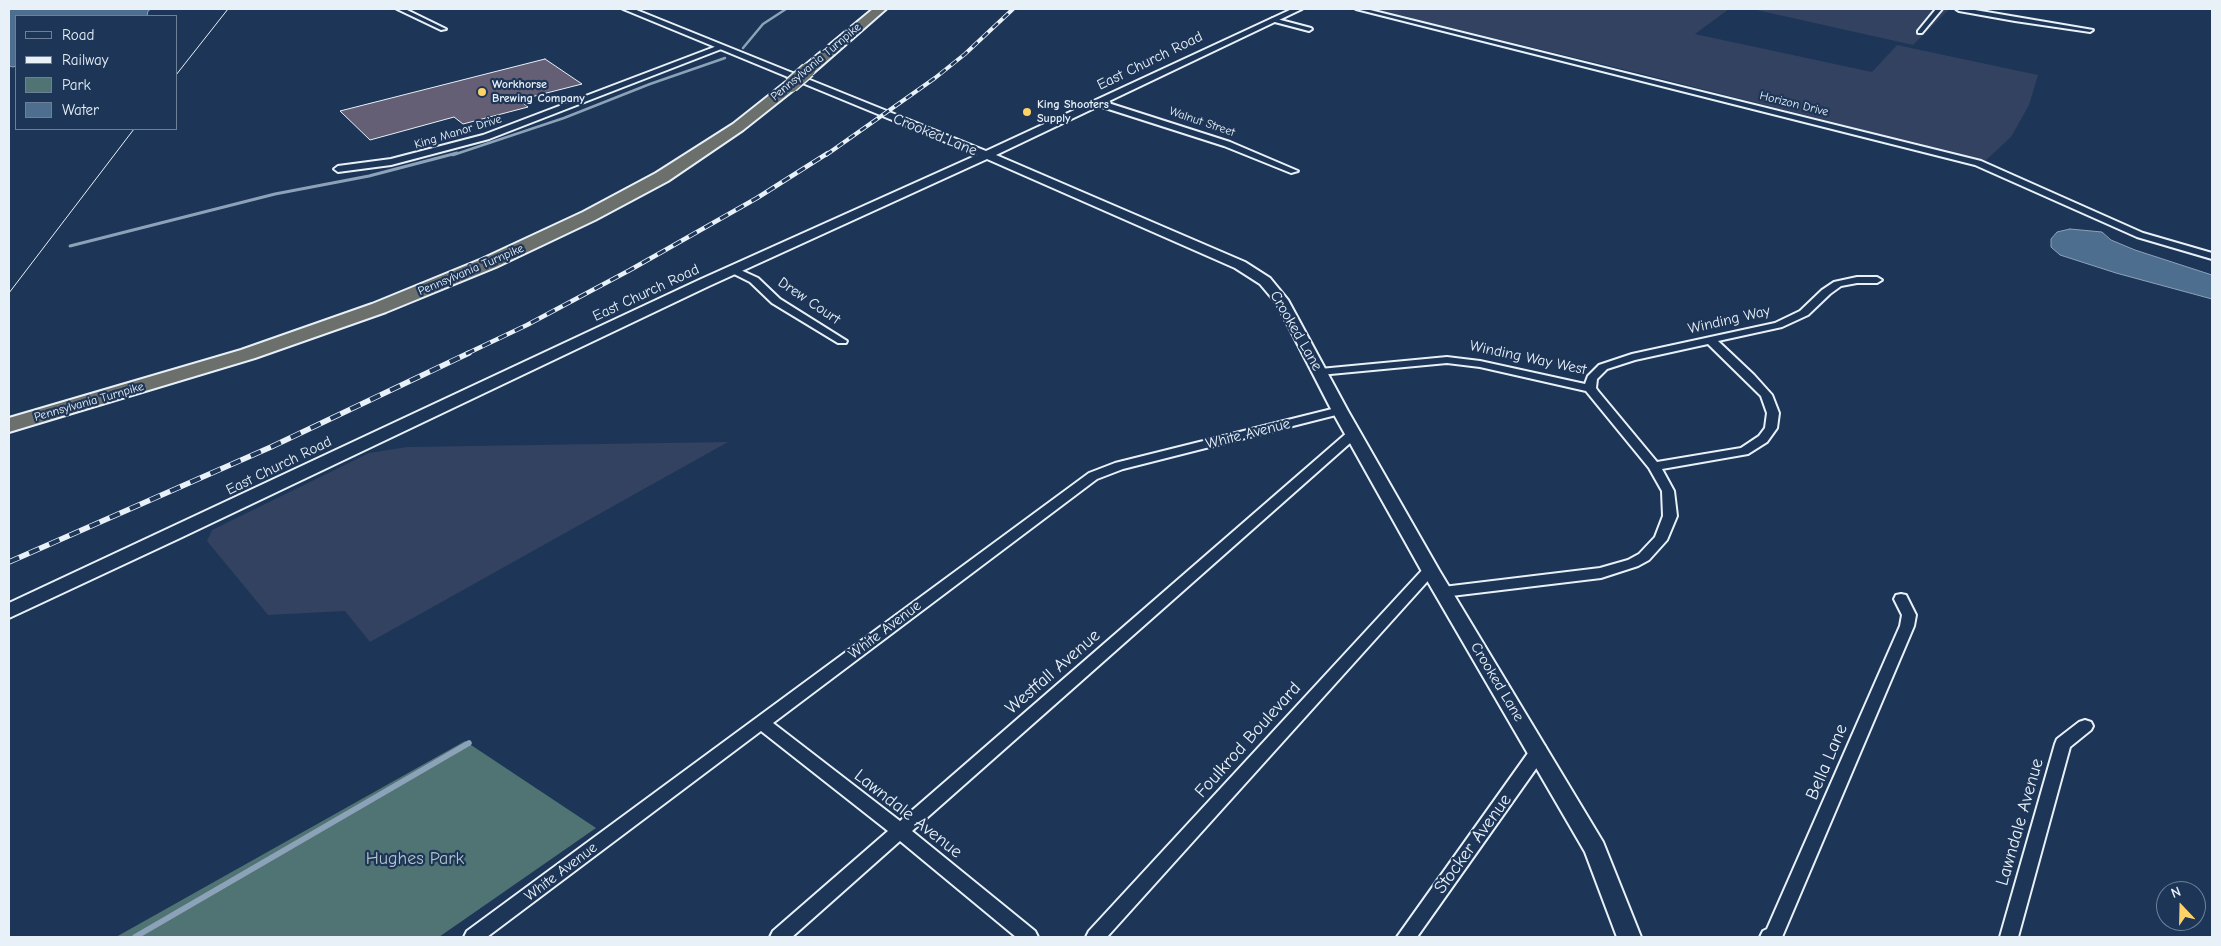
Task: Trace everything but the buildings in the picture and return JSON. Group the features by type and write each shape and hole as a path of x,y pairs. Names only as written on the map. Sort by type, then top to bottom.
{"highway":[{"name":"Pennsylvania Turnpike","path":"809,52 861,9"},
{"name":"Pennsylvania Turnpike","path":"9,408 148,371 288,327 366,300 470,260 567,218 628,186 708,136 783,82 808,70 880,9"},
{"name":"Pennsylvania Turnpike","path":"9,425 170,379 316,331 379,308 489,263 581,220 662,177 716,143 783,82 794,64"}],"street":[{"path":"400,9 443,29"},
{"name":"Crooked Lane","path":"627,9 986,155 1253,273 1265,281 1283,303 1340,412 1430,570 1539,751 1595,849 1628,937"},
{"name":"East Church Road","path":"9,611 734,270 1099,103 1298,9"},
{"name":"Horizon Drive","path":"1359,9 1978,163 2140,235 2212,256"},
{"path":"1920,32 1939,9"},
{"path":"1959,9 2090,30"},
{"path":"1274,20 1309,29"},
{"name":"King Manor Drive","path":"338,169 399,161 486,137 720,48"},
{"name":"Walnut Street","path":"1099,103 1227,144 1294,171"},
{"name":"Drew Court","path":"734,270 754,280 776,301 842,341"},
{"name":"Winding Way","path":"1590,388 1595,374 1603,367 1618,360 1788,321 1804,313 1826,292 1838,284 1858,280 1877,280"},
{"path":"1654,466 1744,451 1763,439 1771,428 1773,413 1766,395 1750,377 1710,340"},
{"name":"Winding Way West","path":"1320,372 1447,360 1480,364 1590,388 1596,399 1654,466 1668,491 1670,516 1667,528 1660,540 1644,557 1619,569 1601,573 1443,592"},
{"name":"White Avenue","path":"473,937 1093,476 1119,466 1340,412"},
{"name":"Westfall Avenue","path":"779,937 1353,434"},
{"name":"Foulkrod Boulevard","path":"1095,937 1430,570"},
{"name":"Bella Lane","path":"1769,937 1774,935 1907,626 1909,615 1901,599"},
{"name":"Lawndale Avenue","path":"762,723 1029,937"},
{"name":"Lawndale Avenue","path":"2009,937 2063,744 2085,726"},
{"name":"Stocker Avenue","path":"1406,937 1539,751"}],"shaded area":[{"path":"1372,9 1729,9 1695,34 1872,72 1897,45 2038,75 2029,105 2011,137 1985,161 1635,72"},
{"path":"1752,9 1949,9 1913,45"},
{"path":"728,442 370,642 345,611 268,615 207,541 212,530 369,453 407,447"}],"green space":[{"name":"Hughes Park","path":"465,741 596,828 439,937 116,937"}],"water":[{"path":"9,9 151,9 147,15 15,15 15,66 9,66"},
{"path":"2070,229 2102,232 2111,240 2135,250 2212,275 2212,299 2116,273 2060,255 2051,247 2051,239 2057,232"}],"waterway":[{"path":"743,48 763,24 786,9"},
{"path":"453,155 564,118 650,84 725,58"},
{"path":"70,246 275,194 369,176 457,153"},
{"path":"135,937 469,743"}],"tram line":[{"path":"178,72 228,9"},
{"path":"9,293 133,130"}],"railway":[{"path":"826,155 935,78 965,54 1013,9"},
{"path":"466,354 527,325 630,270 757,198 828,153"},
{"path":"9,562 271,447 469,353"}],"place":[{"name":"Workhorse Brewing Company","path":"482,92"},
{"name":"King Shooters Supply","path":"1027,112"}]}
